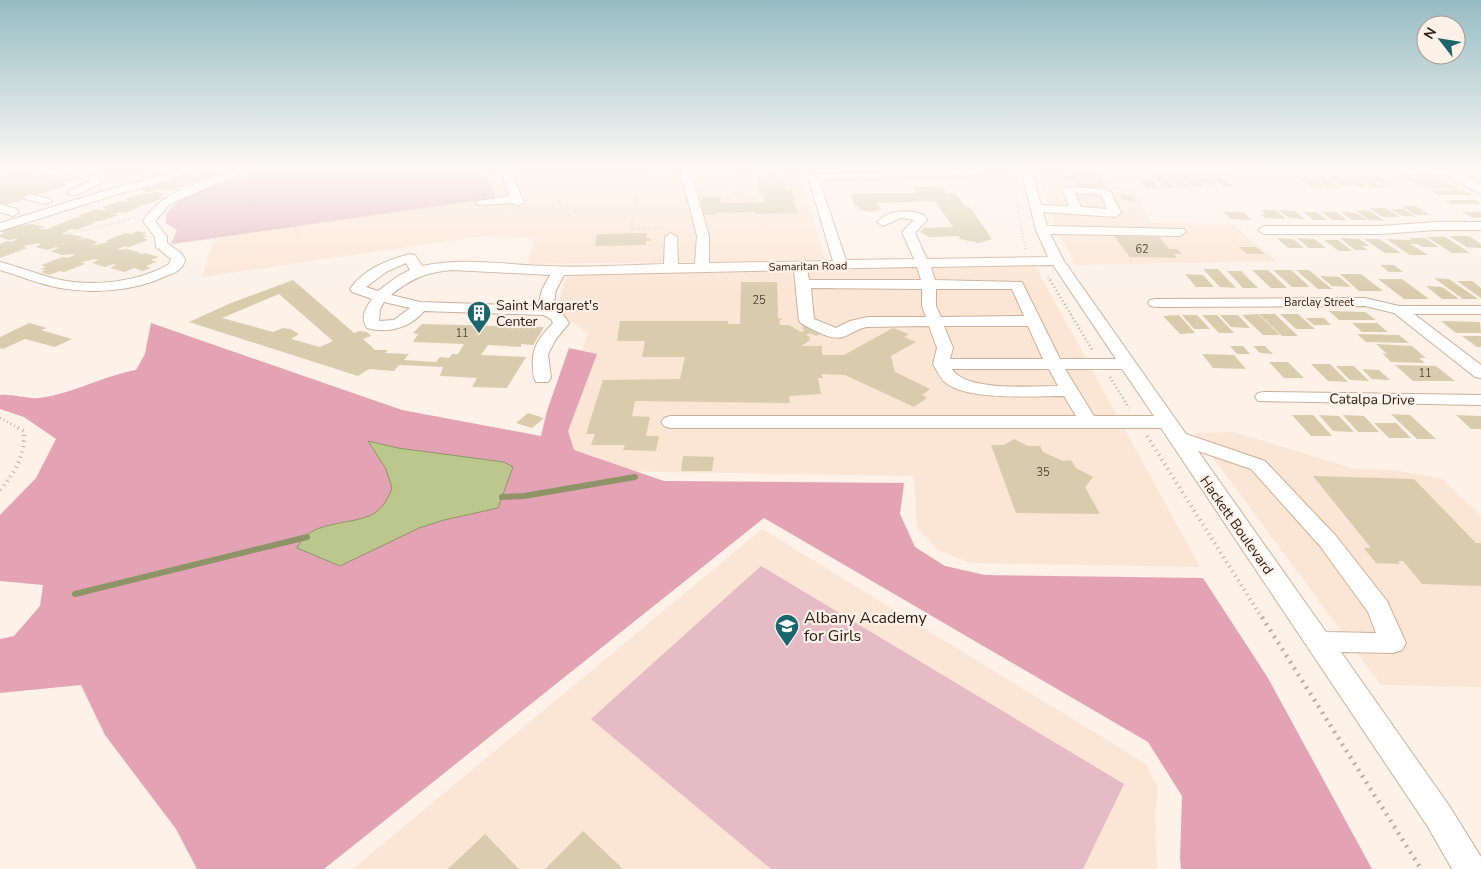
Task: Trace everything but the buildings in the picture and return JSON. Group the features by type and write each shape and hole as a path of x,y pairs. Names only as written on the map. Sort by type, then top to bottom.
{"street":[{"path":"8,211 13,212"},
{"path":"0,216 17,211"},
{"path":"0,227 53,211"},
{"path":"0,266 64,284 92,286 127,283 156,276 176,265 177,256 160,243 161,237 149,221 157,211"},
{"path":"696,211 714,283"},
{"path":"823,211 841,265"},
{"name":"Hackett Boulevard","path":"1037,211 1042,230 1057,261 1439,817 1470,869"},
{"path":"1083,211 1116,213 1115,211"},
{"path":"883,222 894,215 902,214 920,218 921,220 908,232 924,264 929,284 929,306 945,348 941,364 951,379 965,386 988,389 1070,391"},
{"path":"1264,230 1380,230 1436,226 1481,226"},
{"path":"1042,230 1180,232"},
{"path":"670,268 671,237"},
{"path":"420,306 411,318 401,324 384,327 372,325 369,320 370,313 381,297 398,283 418,271 410,258 383,268 356,288 381,297 420,306 546,311 557,316 561,323 549,337 540,354 542,378"},
{"name":"Samaritan Road","path":"418,271 446,267 470,267 618,275 670,268 1057,261"},
{"path":"800,266 807,321 832,332 839,333 855,324 868,322 1035,321"},
{"path":"546,311 549,290 559,271"},
{"path":"803,284 1017,286 1054,364 1088,422"},
{"name":"Barclay Street","path":"1155,303 1365,302 1398,310 1481,310"},
{"path":"1398,310 1481,373"},
{"path":"941,364 1126,364"},
{"name":"Catalpa Drive","path":"1264,397 1481,400"},
{"path":"670,422 1138,422 1171,429 1258,464 1328,541 1379,608 1393,644 1318,642"}],"path":[{"path":"565,211 572,220"},
{"path":"632,219 634,211"},
{"path":"1018,211 1027,254 1032,255 1043,268 1100,363 1421,869"},
{"path":"61,234 94,229 153,214"},
{"path":"160,243 293,226 298,233"},
{"path":"0,418 24,431 25,446 17,470 0,490"}],"shaded area":[{"path":"169,211 407,211 171,244 177,230 166,223"},
{"path":"810,211 825,260 528,264 535,238 483,236 202,277 214,239 171,244 177,230 166,223 167,212"},
{"path":"1050,211 1144,211 1151,223 1233,224 1276,261 1075,265"},
{"path":"1035,266 1200,567 970,563 938,550 917,527 914,476 542,470 588,333 564,316 559,301 566,278 576,273"},
{"path":"151,323 402,410 541,436 547,411 569,348 597,354 568,431 574,450 664,481 904,483 900,514 915,547 945,566 985,575 1203,578 1268,678 1372,869 1181,869 1182,796 1148,742 764,518 324,869 197,869 176,829 105,735 81,685 0,693 0,639 14,636 40,606 43,585 0,581 0,515 36,478 56,439 24,417 0,409 0,395 34,398 51,396 136,370 145,354"},
{"path":"1234,432 1354,469 1393,470 1442,479 1481,516 1481,687 1381,685 1195,433"},
{"path":"368,441 398,448 504,462 513,467 498,508 444,520 419,528 340,566 297,548 303,539 319,528 371,515 384,504 392,488 386,469"},
{"name":"Albany Academy for Girls","path":"762,529 1146,764 1158,789 1155,813 1157,869 353,869"},
{"name":"Albany Academy for Girls","path":"761,566 1124,784 1083,869 771,869 591,719"}],"waterway":[{"path":"502,497 524,496 635,477"},
{"path":"75,594 307,537"}],"place":[{"name":"Saint Margaret's Center","path":"479,334"},
{"name":"Albany Academy for Girls","path":"787,647"}]}
